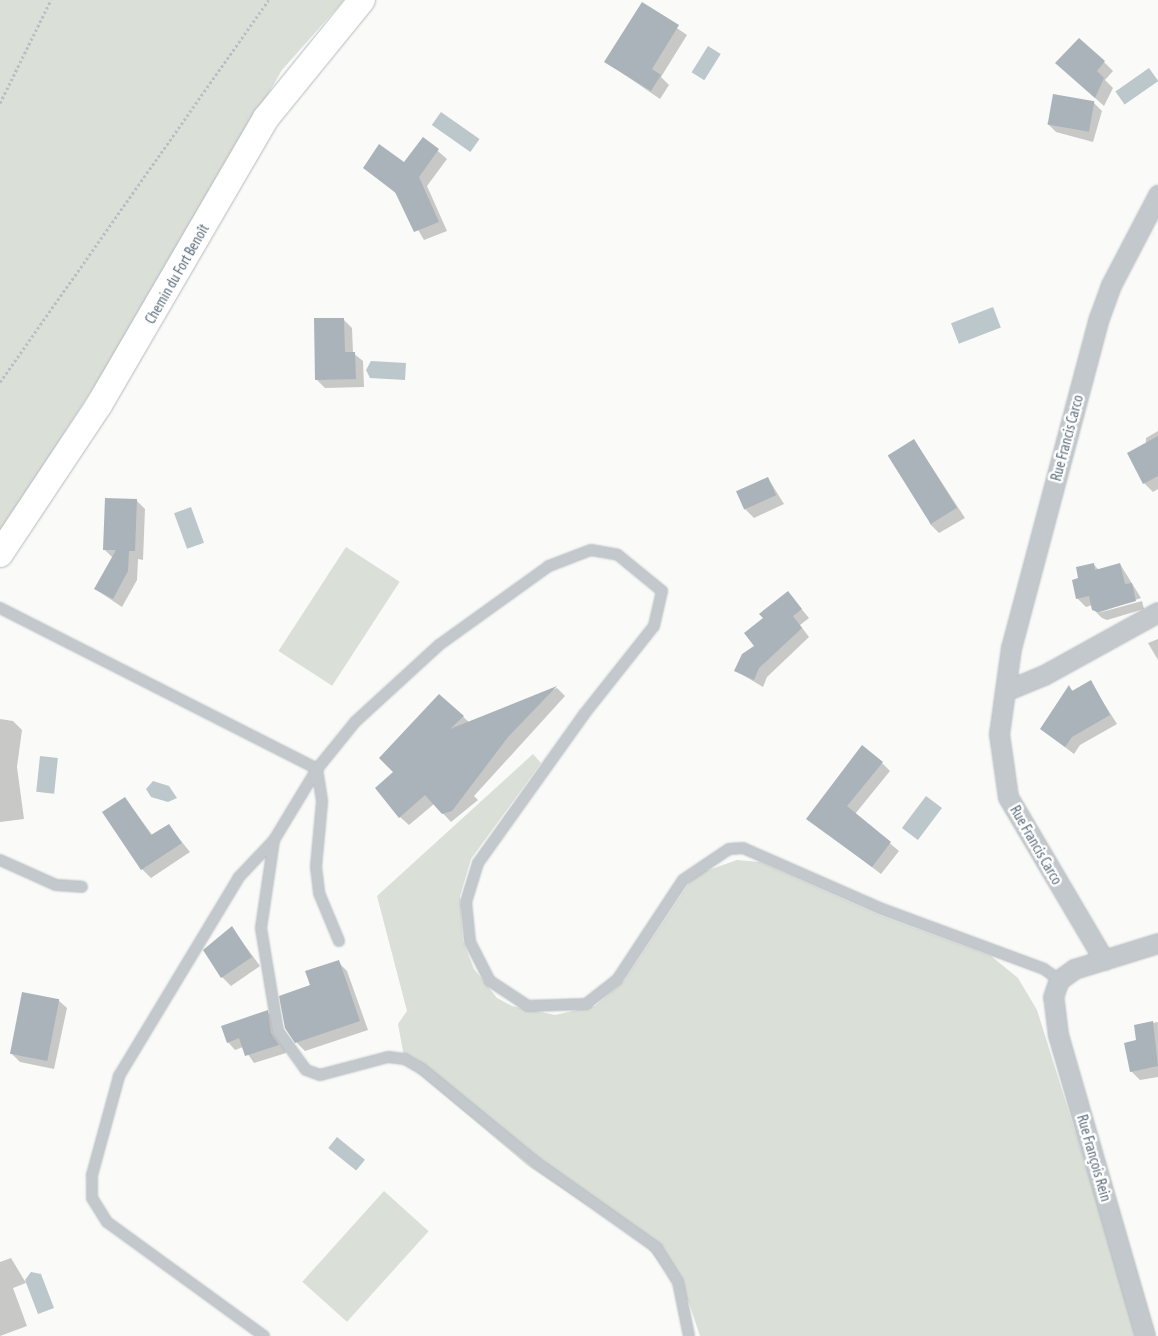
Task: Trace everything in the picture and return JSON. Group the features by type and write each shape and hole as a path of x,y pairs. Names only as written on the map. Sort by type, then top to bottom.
{"street":[{"name":"Chemin du Fort Benoît","path":"0,554 113,382 266,118 362,0"},
{"name":"Rue Francis Carco","path":"1104,960 1008,797 1000,761 1005,691 1011,648 1100,318 1111,285 1158,195"},
{"path":"1005,691 1044,675 1158,612"},
{"path":"1059,980 1074,969 1158,943"},
{"name":"Rue François Rein","path":"1059,980 1053,997 1058,1035 1145,1336"}],"lane":[{"path":"264,1336 107,1222 92,1198 92,1175 119,1076 239,877 274,840 317,769 354,722 439,645 542,572 591,550 618,554 662,591 654,626 585,713 472,877 466,902 470,942 490,982 528,1006 586,1004 617,980 684,880 729,849 742,848 882,909 1044,969 1059,980"},
{"path":"0,608 317,769"},
{"path":"317,769 322,802 316,866 319,893 339,941"},
{"path":"274,840 261,928 278,1031 293,1055 306,1070 320,1075 388,1057 405,1058 422,1069 536,1162 657,1248 678,1282 689,1336"},
{"path":"0,860 56,885 82,887"}],"path":[{"path":"0,102 51,0"},
{"path":"0,382 268,0"}],"shaded area":[{"path":"0,0 344,0 282,70 140,316 0,532"},
{"path":"708,46 721,54 704,80 692,72"},
{"path":"1149,68 1158,81 1125,105 1115,92"},
{"path":"441,112 480,139 470,152 432,125"},
{"path":"993,307 1001,328 959,344 951,323"},
{"path":"371,361 406,363 405,380 370,378 366,370"},
{"path":"191,507 204,543 187,549 174,513"},
{"path":"346,547 400,582 332,686 278,651"},
{"path":"533,754 541,763 471,859 460,896 463,941 474,969 497,998 512,1006 555,1015 595,1006 624,981 689,883 700,873 737,860 760,862 879,915 991,956 1018,978 1037,1010 1139,1336 700,1336 689,1303 645,1244 528,1166 405,1062 398,1024 407,1011 377,896"},
{"path":"40,756 58,758 54,794 36,792"},
{"path":"153,781 169,786 177,798 168,802 151,797 146,789"},
{"path":"926,796 942,808 918,840 902,828"},
{"path":"337,1137 365,1160 356,1171 328,1148"},
{"path":"384,1191 429,1231 347,1322 302,1282"},
{"path":"31,1272 41,1274 54,1308 38,1314 25,1280"}],"building":[{"path":"642,2 679,25 652,69 661,75 651,91 604,62"},
{"path":"1079,38 1105,61 1097,71 1104,78 1095,98 1055,63"},
{"path":"1053,94 1094,101 1089,132 1048,125"},
{"path":"423,137 439,149 419,177 439,222 414,232 395,192 363,168 379,144 404,162"},
{"path":"314,318 344,318 345,352 355,352 356,379 315,380"},
{"path":"1158,436 1158,476 1143,484 1127,453"},
{"path":"914,439 957,508 931,524 888,455"},
{"path":"768,477 776,495 744,510 736,491"},
{"path":"105,498 137,499 135,551 129,551 128,571 113,599 94,589 116,550 103,550"},
{"path":"1094,563 1095,570 1120,563 1125,584 1132,583 1136,601 1098,612 1092,610 1089,596 1076,599 1072,580 1078,578 1076,567"},
{"path":"788,591 802,609 793,616 802,628 759,668 754,680 734,671 742,654 754,646 744,633 763,618 759,614"},
{"path":"1091,680 1110,715 1072,737 1065,747 1040,729 1069,685 1072,691"},
{"path":"557,686 508,737 452,811 442,814 425,795 399,818 375,788 393,772 379,758 439,694 464,716 450,729"},
{"path":"862,745 883,762 847,806 891,842 872,867 806,819"},
{"path":"125,797 151,835 169,824 182,843 141,870 102,812"},
{"path":"232,926 252,957 221,978 203,950"},
{"path":"339,960 360,1021 295,1043 285,1028 279,996 310,985 305,971"},
{"path":"22,992 59,999 47,1061 10,1054"},
{"path":"268,1010 271,1033 279,1045 245,1056 239,1038 227,1043 221,1026"},
{"path":"1153,1021 1158,1066 1130,1072 1124,1043 1136,1040 1134,1025"}]}
